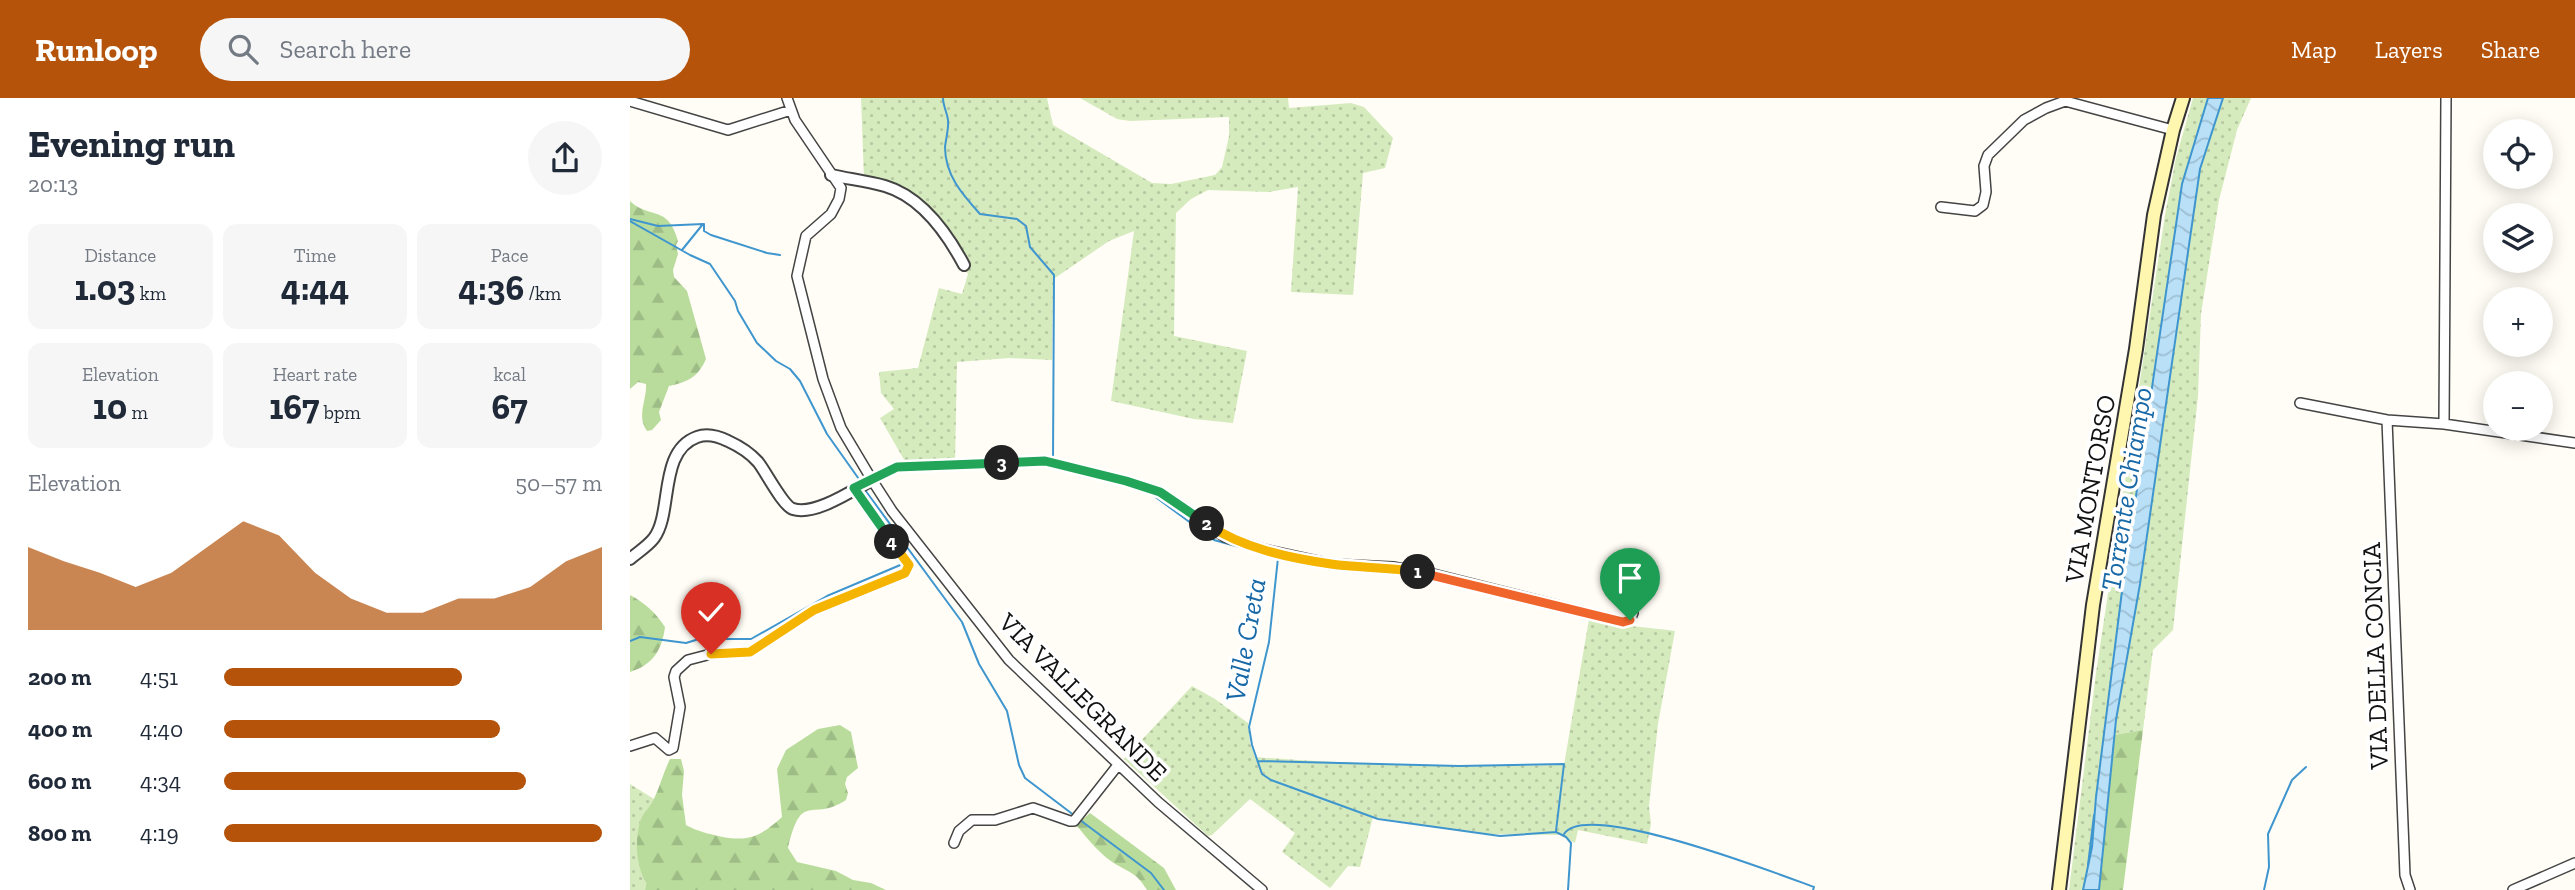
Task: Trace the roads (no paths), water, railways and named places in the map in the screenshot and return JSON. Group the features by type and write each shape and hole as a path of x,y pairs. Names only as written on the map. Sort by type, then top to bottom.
{"main road":[{"name":"VIA MONTORSO","path":"2059,890 2093,606 2132,376 2154,215 2183,98"}],"street":[{"path":"630,746 655,738 669,750 673,748 680,707 674,677 676,671 688,660 711,654 750,652 814,610 905,573 907,562 863,484 822,379 797,276 806,236 831,214 841,188 795,120 787,98"},
{"path":"2444,424 2446,98"},
{"path":"630,101 728,130 791,110"},
{"path":"1941,207 1975,211 1983,205 1986,192 1984,166 1988,155 2024,120 2065,101 2173,130"},
{"path":"831,175 886,186 911,198 944,231 964,265"},
{"path":"2300,403 2387,420 2444,424 2575,443"},
{"name":"VIA DELLA CONCIA","path":"2387,420 2405,875 2410,890"},
{"path":"630,559 654,538 676,458 681,449 697,437 718,436 751,455 791,509 808,509 822,505 897,467 1045,461 1160,492 1226,537 1263,549 1332,564 1392,567 1437,575 1623,622 1630,620 1633,613"},
{"name":"VIA VALLEGRANDE","path":"863,484 892,511 1009,660 1199,839 1262,890"},
{"path":"954,843 959,831 972,820 995,820 1033,808 1070,821 1076,818 1118,765"},
{"path":"2514,890 2575,863"}],"water":[{"path":"2208,98 2223,98 2200,169 2140,584 2116,720 2099,890 2083,890 2092,847 2122,591 2182,184"}],"waterway":[{"name":"Valle Creta","path":"943,98 948,123 946,157 956,184 980,214 1017,219 1026,226 1030,247 1054,275 1053,459"},
{"path":"630,219 658,226 703,224"},
{"path":"630,221 710,264 735,301 757,343 776,361 790,369 800,381 827,434 861,482"},
{"path":"682,250 703,224"},
{"path":"704,224 704,231 711,235 780,255"},
{"path":"865,490 962,622 979,664 1007,711 1019,765 1025,778 1075,816"},
{"name":"Valle Creta","path":"1150,493 1214,540 1278,558 1269,642 1249,727 1262,774 1271,780 1378,819 1500,836 1556,832 1571,843 1568,890"},
{"path":"630,641 640,637 686,643 712,635 725,639 751,639 827,596 905,563"},
{"path":"1258,761 1459,766 1564,764 1556,831"},
{"path":"2264,890 2269,867 2268,834 2292,780 2306,767"},
{"name":"Torrente Chiampo","path":"2088,865 2094,815"},
{"path":"1080,820 1151,873 1164,890"},
{"path":"1564,834 1580,826 1607,826 1643,832 1725,855 1814,887 1813,890"}]}
